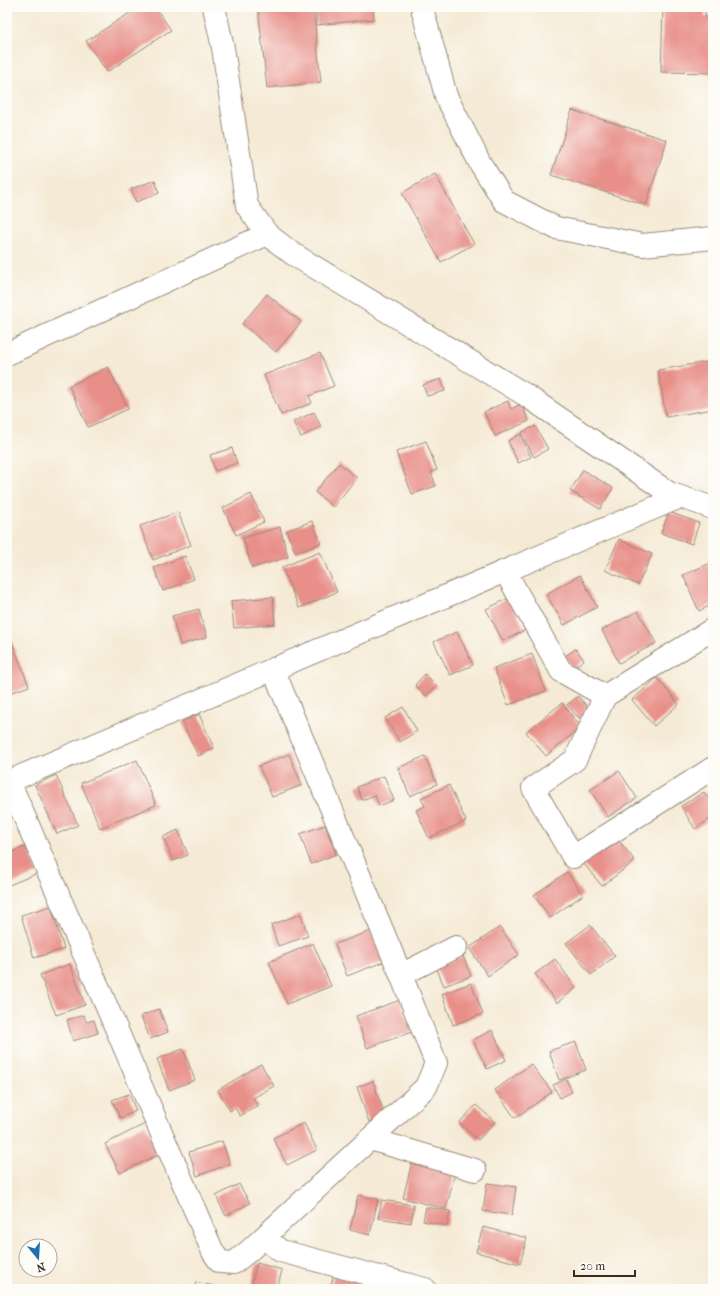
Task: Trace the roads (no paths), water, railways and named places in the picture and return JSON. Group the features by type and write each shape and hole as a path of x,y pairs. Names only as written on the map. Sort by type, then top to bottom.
{"street":[{"path":"214,7 223,48 247,206 267,234 293,254 524,394 669,494 713,508"},
{"path":"424,7 423,12 446,96 480,163 504,201 556,228 643,245 713,238"},
{"path":"7,354 267,234"},
{"path":"273,669 401,975 436,1063 426,1087 264,1238 234,1263 220,1262 213,1252 8,781 273,669 505,571 680,497"},
{"path":"505,571 561,671 605,696"},
{"path":"713,629 605,696 575,760 533,788 573,856 713,768"},
{"path":"401,975 456,947"},
{"path":"370,1139 475,1170"},
{"path":"264,1238 281,1251 425,1289"}]}
